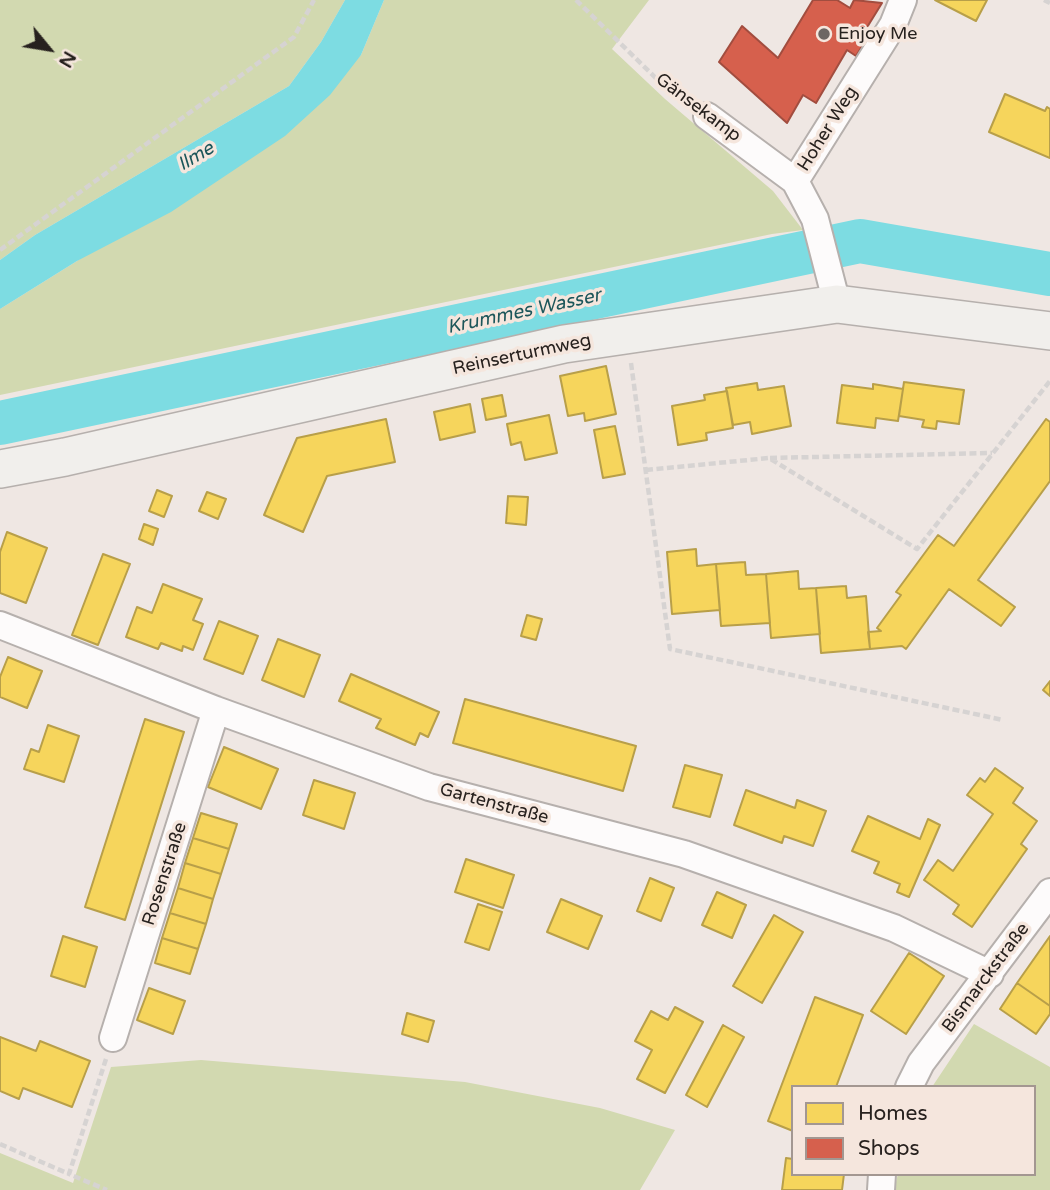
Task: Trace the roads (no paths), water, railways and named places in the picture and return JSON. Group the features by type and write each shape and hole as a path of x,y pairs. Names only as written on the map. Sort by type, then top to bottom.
{"main road":[{"name":"Reinserturmweg","path":"0,469 79,454 564,344 627,335 833,288 1050,331"}],"street":[{"name":"Hoher Weg","path":"833,288 815,219 795,180 893,25 903,0"},
{"name":"Gänsekamp","path":"707,116 795,180"},
{"name":"Gartenstraße","path":"0,625 216,710 429,787 684,854 894,928 990,974"},
{"name":"Rosenstraße","path":"113,1038 216,710"},
{"name":"Bismarckstraße","path":"910,1085 921,1063 1050,892"}],"water":[{"name":"Ilme","path":"345,0 384,0 361,55 330,95 285,136 171,212 77,261 0,309 0,260 35,235 289,86 321,42"},
{"path":"117,390 152,413 0,442 0,407"}],"waterway":[{"name":"Krummes Wasser","path":"0,423 860,241 1050,274"}],"place":[{"name":"Enjoy Me","path":"824,34"}]}
